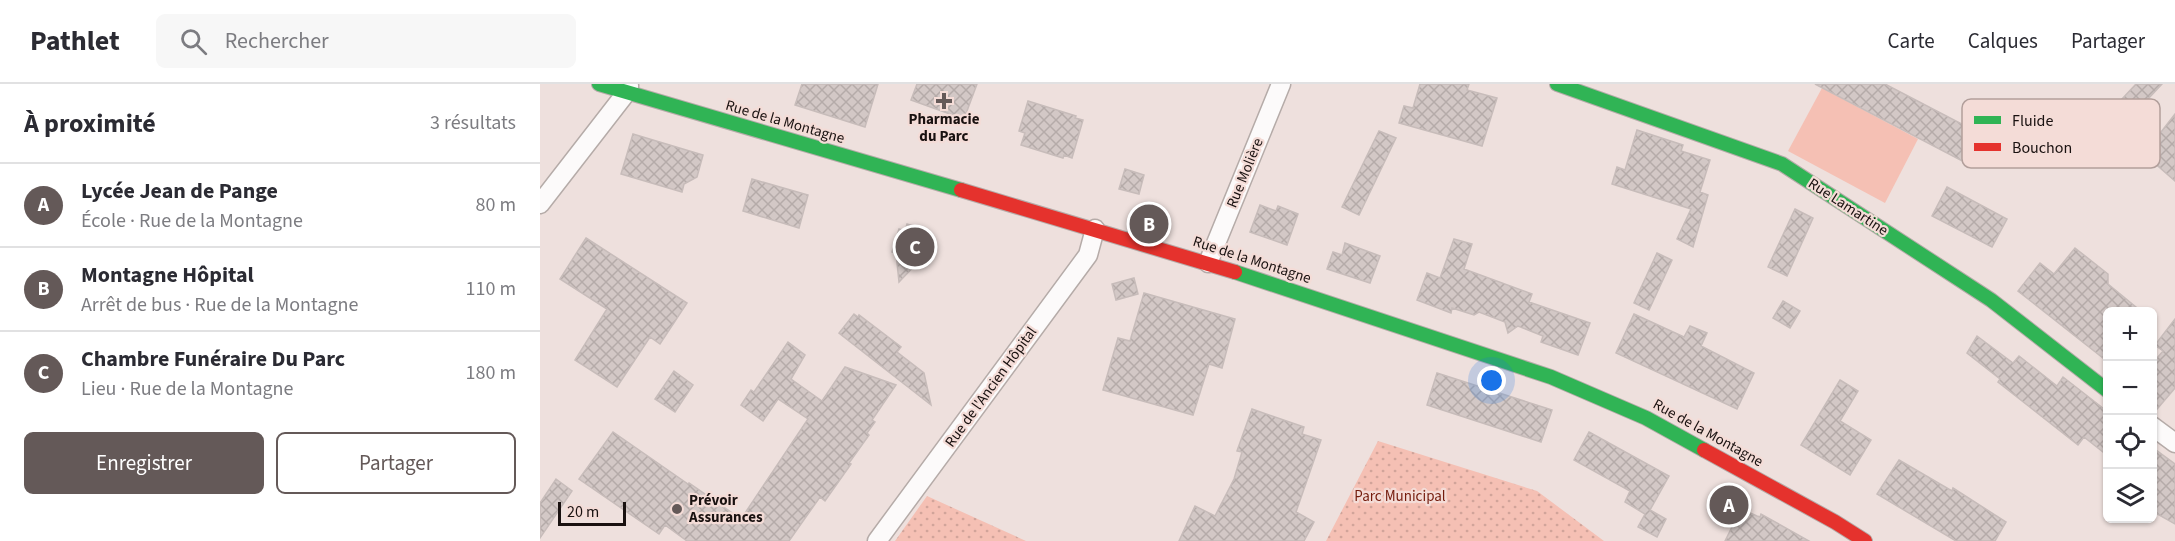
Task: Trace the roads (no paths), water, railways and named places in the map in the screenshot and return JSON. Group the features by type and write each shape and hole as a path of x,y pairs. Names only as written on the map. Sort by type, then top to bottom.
{"main road":[{"name":"Rue de la Montagne","path":"599,84 628,88 1208,263 1551,377 1646,418 1835,522 1865,541"},
{"name":"Rue Lamartine","path":"1557,84 1782,164 1991,300 2103,387"}],"street":[{"name":"Rue Molière","path":"1208,263 1281,84"},
{"path":"540,204 628,88"},
{"name":"Rue de l'Ancien Hôpital","path":"877,541 1088,255 1095,229"},
{"path":"2157,430 2175,443"}],"place":[{"name":"Pharmacie du Parc","path":"944,101"},
{"name":"Montagne Hôpital","path":"1149,224"},
{"name":"Chambre Funéraire Du Parc","path":"915,247"},
{"name":"Lycée Jean de Pange","path":"1729,505"},
{"name":"Prévoir Assurances","path":"677,509"}],"park label":[{"name":"Parc Municipal","path":"1400,496"}]}
